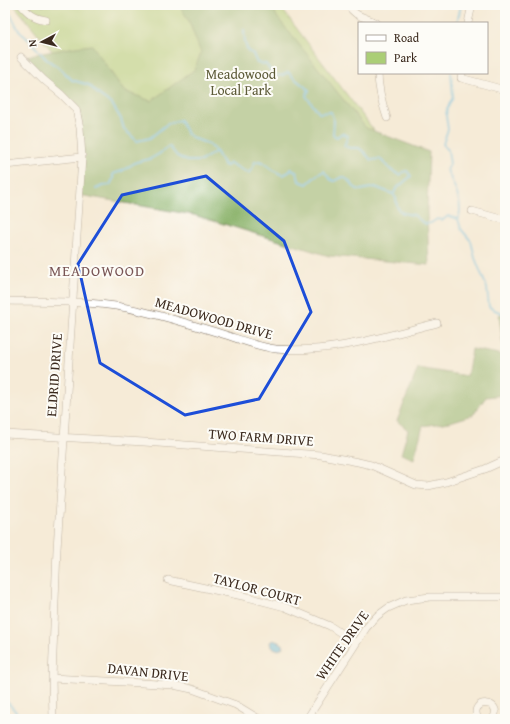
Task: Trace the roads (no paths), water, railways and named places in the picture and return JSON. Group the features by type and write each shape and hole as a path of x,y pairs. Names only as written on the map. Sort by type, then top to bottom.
{"street":[{"path":"21,5 32,16 46,20"},
{"path":"348,5 358,16 372,22"},
{"path":"468,22 472,5"},
{"name":"ELDRID DRIVE","path":"21,57 76,109 80,128 82,157 56,556 52,678 53,719"},
{"path":"378,74 382,103 387,118"},
{"path":"461,75 505,90"},
{"path":"5,165 82,157"},
{"path":"472,211 505,220"},
{"name":"MEADOWOOD DRIVE","path":"5,301 72,302 108,305 139,310 275,349 332,347 374,339 437,323"},
{"name":"TWO FARM DRIVE","path":"5,434 151,442 321,455 371,465 416,485 428,486 446,482 485,469 505,460"},
{"name":"TAYLOR COURT","path":"168,580 285,607 330,626 356,643"},
{"name":"WHITE DRIVE","path":"307,719 366,628 377,616 388,608 406,600 430,597 505,598"},
{"name":"DAVAN DRIVE","path":"52,678 142,683 192,689 236,705 259,719"},
{"path":"478,719 476,712 477,708 483,703 487,703 490,704 495,710 496,714 493,719"}],"water":[{"path":"273,640 281,643 283,647 279,650 271,647 270,642"}],"waterway":[{"path":"457,22 461,5"},
{"path":"5,9 11,15 19,31 46,59 61,69 72,80 89,85 99,95 112,104 121,119 124,129 137,141 150,138 167,124 180,120 187,134 195,139 209,144 216,151 224,165 227,166 230,163 249,173 255,162 260,161 283,175 291,169 295,170 299,181 307,184 324,171 330,179 334,181 343,177 357,189 361,190 375,187 393,194 396,198 399,210 403,213 414,215 426,224 437,219 443,220 448,216 458,219 461,229 471,241 475,258 487,288 489,307 505,314"},
{"path":"244,30 245,43 248,51 253,54 257,63 266,64 277,76 288,72 309,90 306,96 319,113 331,112 334,121 333,135 337,137 342,133 348,136 344,146 359,148 371,160 380,159 392,171 400,175 407,171 411,176 396,189 394,193"},
{"path":"451,74 453,97 447,109 446,116 448,129 443,144 448,150 450,164 447,170 459,200 460,213 458,219"},
{"path":"96,189 110,185 113,179 113,174 122,171 136,162 150,159 169,146 177,156 187,161 201,161 216,151"},
{"path":"5,700 22,719"}],"district":[{"name":"MEADOWOOD","path":"97,271"}],"park label":[{"name":"Meadowood Local Park","path":"241,82"}]}
